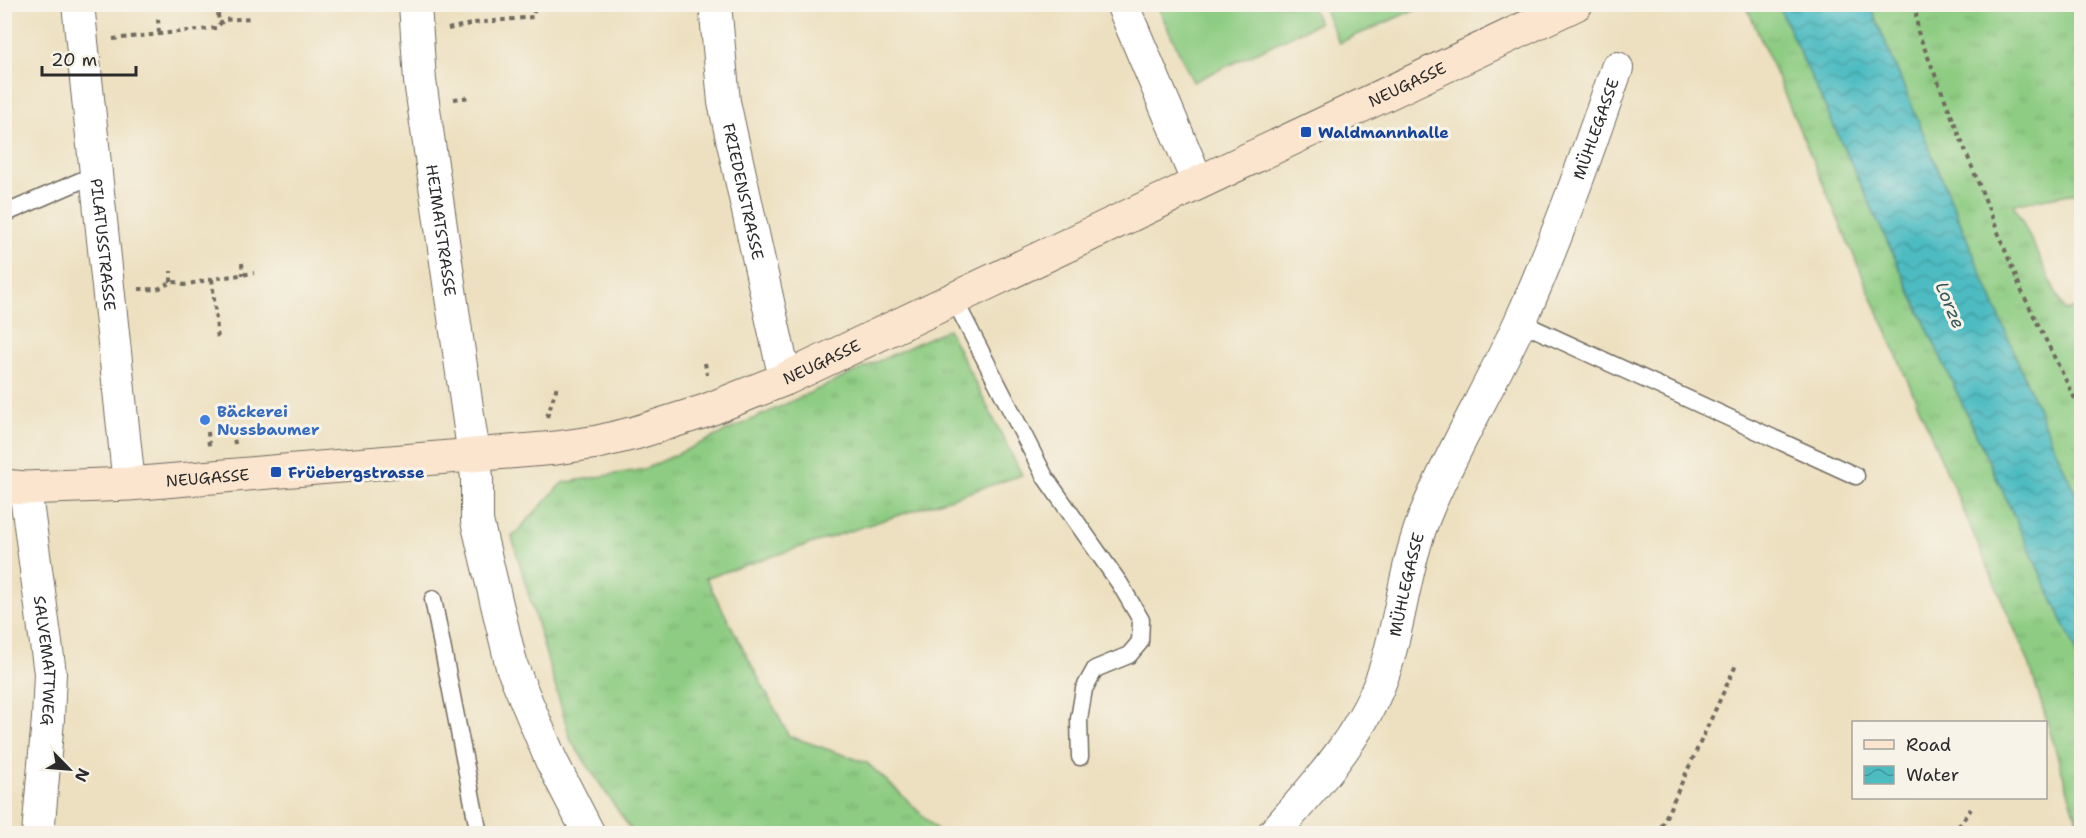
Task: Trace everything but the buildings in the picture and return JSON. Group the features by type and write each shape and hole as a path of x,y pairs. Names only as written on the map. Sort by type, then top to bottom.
{"street":[{"name":"PILATUSSTRASSE","path":"78,4 129,484"},
{"name":"HEIMATSTRASSE","path":"415,4 420,81 474,457"},
{"name":"FRIEDENSTRASSE","path":"715,4 724,102 784,379"},
{"path":"1122,4 1198,183"},
{"name":"NEUGASSE","path":"15,487 129,484 384,462 474,457 556,448 598,442 705,411 784,379 1576,4"},
{"name":"MÜHLEGASSE","path":"1273,834 1317,783 1363,718 1385,667 1411,553 1428,508 1520,322 1572,198 1617,68"},
{"path":"474,457 477,477 477,522 512,667 550,760 589,834"},
{"name":"SALVEMATTWEG","path":"15,487 50,673 38,834"}],"lane":[{"path":"4,214 96,174"},
{"path":"954,299 1045,477 1120,584 1141,620 1140,642 1129,655 1095,669 1084,689 1079,719 1080,757"},
{"path":"1520,322 1856,476"},
{"path":"433,598 479,834"}],"path":[{"path":"1915,4 1918,32 2022,292 2082,413"},
{"path":"417,35 475,23 532,16 535,7"},
{"path":"218,14 219,25"},
{"path":"82,43 216,28 224,20 252,18"},
{"path":"158,19 159,34"},
{"path":"242,263 243,274"},
{"path":"171,271 171,282"},
{"path":"108,291 159,288 166,283 177,281 184,285 254,273"},
{"path":"212,279 218,340"},
{"path":"547,414 558,383"},
{"path":"1658,834 1736,665"},
{"path":"1953,834 1971,809"}],"green space":[{"path":"1157,5 1311,5 1319,23 1193,82"},
{"path":"1322,5 1425,5 1339,43"},
{"path":"1746,5 1778,5 2081,661 2081,819 2077,820 2029,663"},
{"path":"1870,5 2081,5 2081,192 2014,204 2065,311 2081,307 2081,506 2041,417"},
{"path":"948,329 1022,475 706,578 789,736 867,763 940,833 633,833 571,741 512,537 562,483 645,469"}],"water":[{"name":"Lorze","path":"1778,5 1870,5 2041,417 2081,506 2081,661"}],"place":[{"name":"Waldmannhalle","path":"1306,132"},
{"name":"Bäckerei Nussbaumer","path":"205,420"},
{"name":"Früebergstrasse","path":"276,472"}]}
